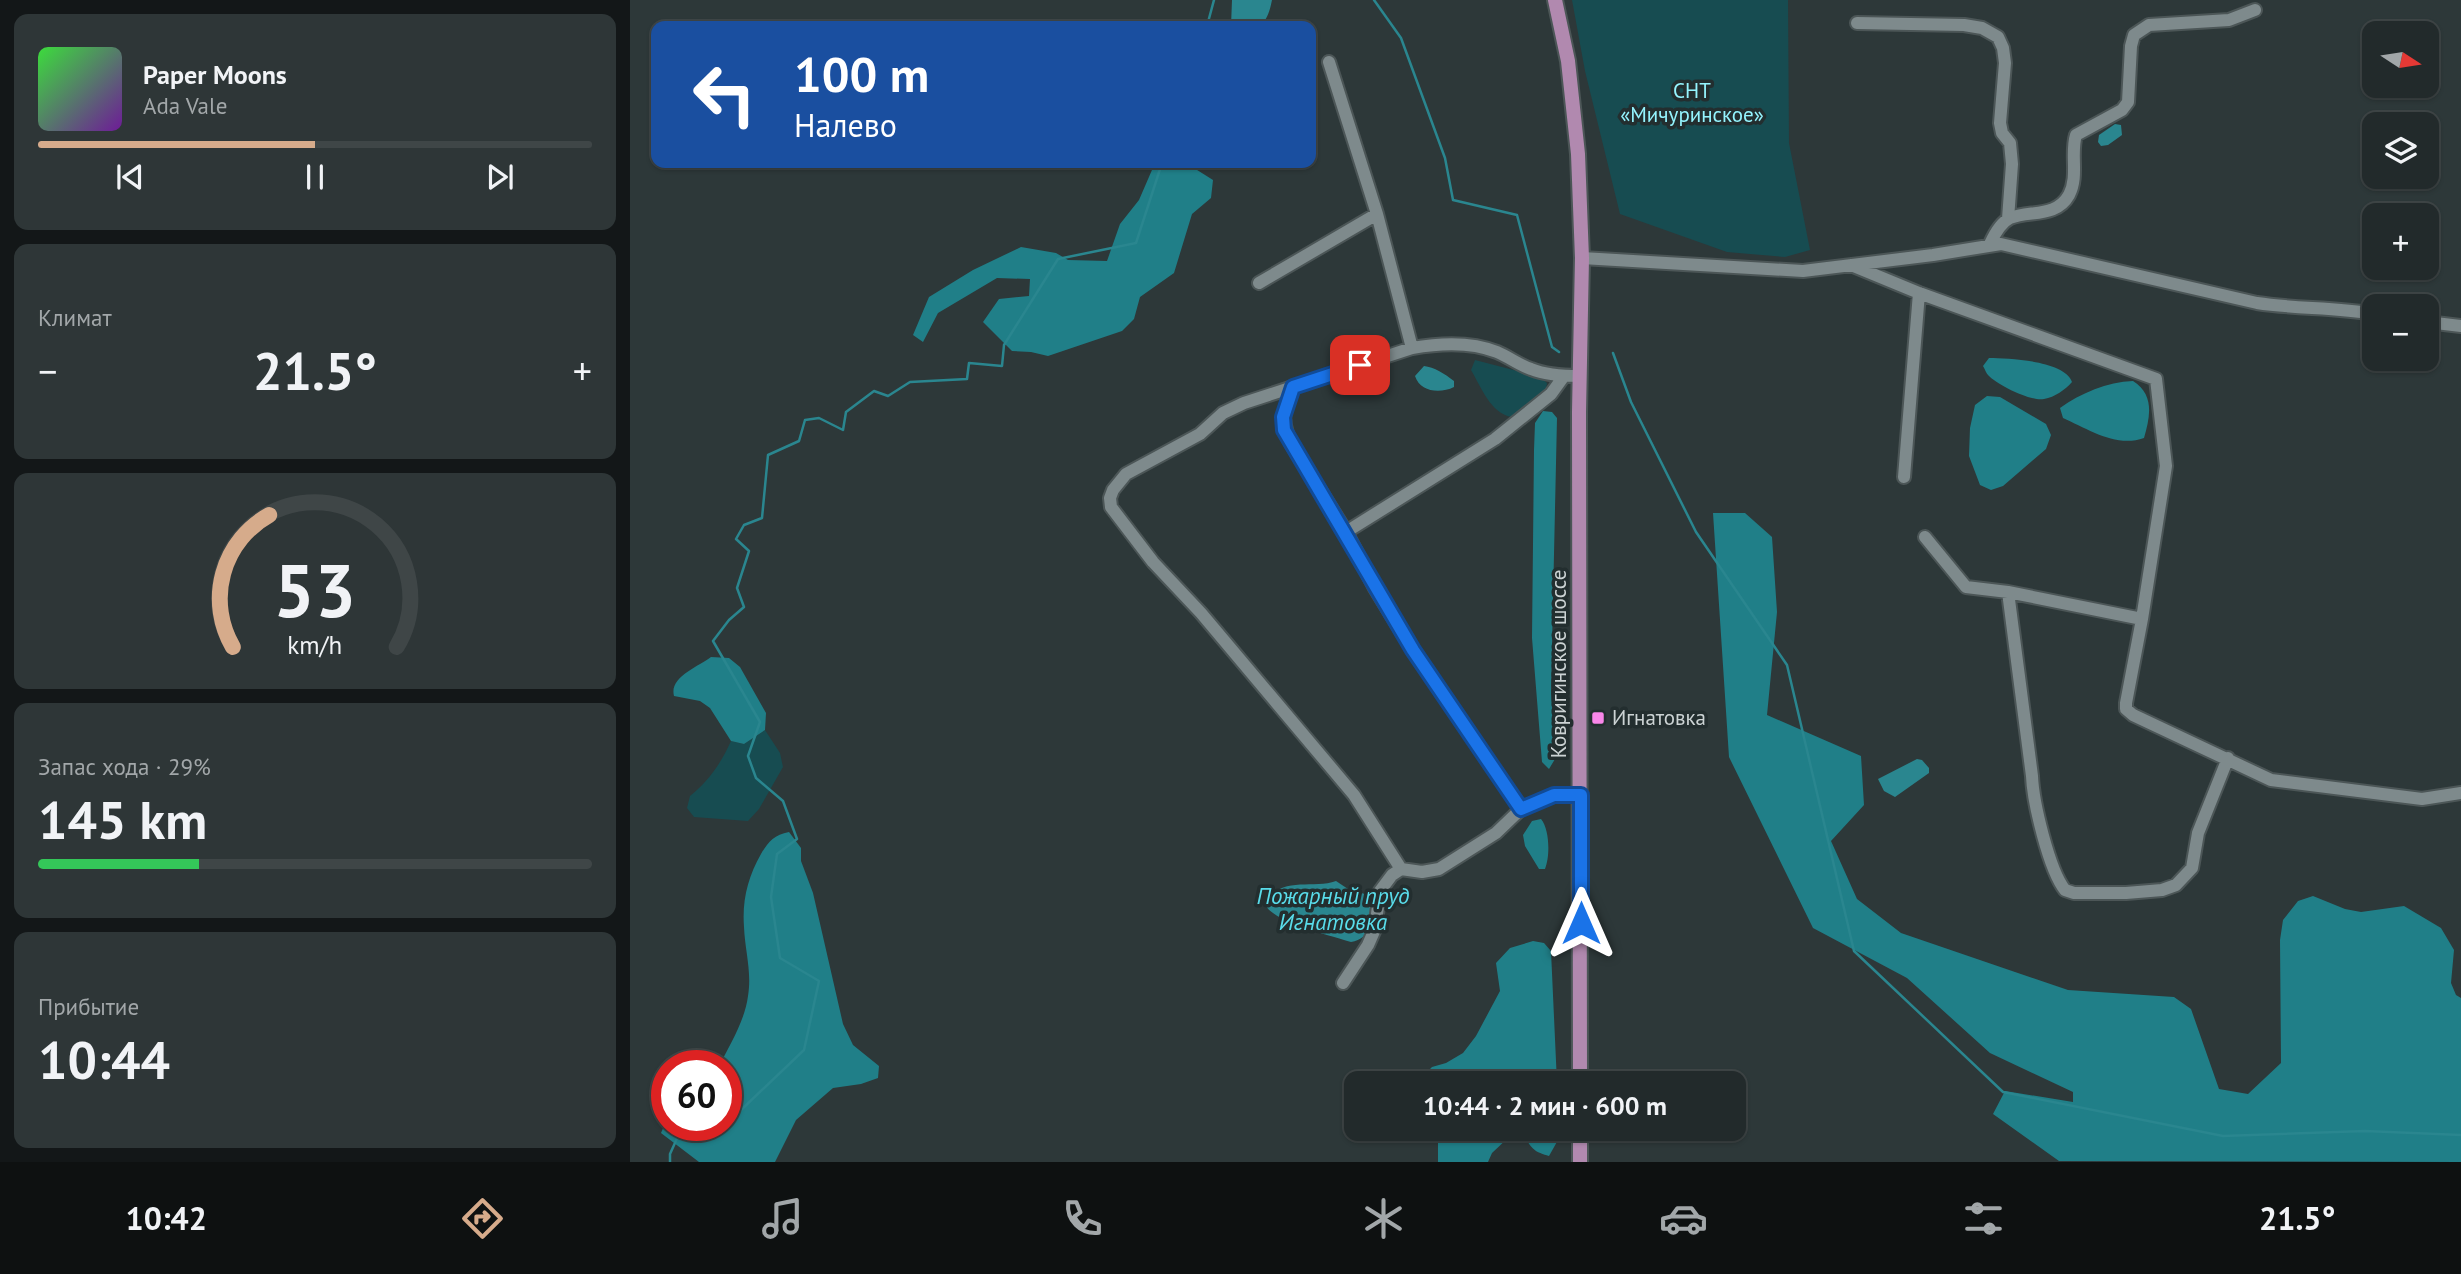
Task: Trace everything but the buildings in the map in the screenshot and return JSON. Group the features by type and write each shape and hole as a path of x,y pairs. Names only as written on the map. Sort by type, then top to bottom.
{"main road":[{"path":"1555,0 1568,61 1578,154 1582,258"},
{"name":"Ковригинское шоссе","path":"1580,1071 1579,412 1572,376 1582,258"},
{"path":"1580,1141 1580,1162"}],"street":[{"path":"1990,244 1997,230 2008,219 2052,211 2063,203 2072,187 2076,135 2122,110 2128,102 2134,34 2148,25 2229,20 2255,10"},
{"path":"1857,23 1964,25 1982,27 1998,37 2005,62 2000,123 2003,134 2010,143 2012,164 2008,219"},
{"path":"1329,62 1377,214 1412,348"},
{"path":"1259,283 1377,214"},
{"path":"1582,258 1803,271 1933,255 1990,244 2019,246 2257,303 2362,312"},
{"path":"1851,265 1919,293 2156,379 2166,466 2126,709 2133,715 2271,780 2422,799 2461,793"},
{"path":"1904,477 1919,293"},
{"path":"2439,324 2461,326"},
{"path":"1401,869 1354,795 1201,613 1153,562 1111,507 1113,489 1126,474 1200,434 1223,414 1244,403 1412,348 1435,344 1478,346 1531,369 1572,376"},
{"path":"1346,532 1495,439 1572,376"},
{"path":"1293,387 1283,417 1284,430 1413,650 1521,809"},
{"path":"1925,537 1966,586 2142,619"},
{"path":"2008,592 2033,794 2056,875 2065,890 2074,893 2126,893 2162,890 2176,885 2192,868 2198,833 2228,758"},
{"path":"1343,983 1376,929 1378,901 1384,884 1392,874 1401,869 1422,872 1439,869 1496,832 1521,809 1554,795 1581,795"}],"green space":[{"name":"СНТ «Мичуринское»","path":"1572,0 1788,0 1789,143 1810,250 1785,257 1727,252 1620,214 1585,71"},
{"path":"1475,360 1540,377 1547,383 1546,389 1512,417 1505,415 1487,399 1471,370"},
{"path":"765,730 780,753 783,767 759,809 748,821 694,817 687,808 690,796 714,771 731,741 744,744"}],"shaded area":[{"path":"1153,168 1194,168 1213,180 1211,198 1192,214 1174,273 1140,297 1134,319 1122,331 1048,356 1012,351 983,322 999,299 1029,296 1030,279 997,278 938,313 923,342 913,335 929,297 973,270 1021,247 1056,253 1068,260 1107,261 1120,224 1139,200"},
{"path":"1989,358 2048,365 2059,369 2072,382 2052,397 2031,398 1992,379 1983,366"},
{"path":"2133,381 2148,400 2149,414 2144,438 2123,441 2113,439 2063,418 2060,408 2077,398 2104,386"},
{"path":"1987,396 2000,397 2046,424 2051,435 2046,449 2003,486 1991,490 1980,485 1969,456 1970,428 1975,405"},
{"path":"1543,411 1552,412 1557,418 1551,691 1555,759 1549,769 1542,762 1532,638 1535,423"},
{"path":"1713,513 1745,513 1772,537 1777,612 1767,715 1861,756 1864,805 1831,841 1857,899 1901,933 2068,990 2174,997 2191,1009 2219,1089 2248,1094 2281,1063 2280,940 2283,920 2298,901 2313,896 2345,909 2361,912 2404,906 2441,928 2454,950 2451,983 2456,995 2461,998 2461,1162 2059,1161 1993,1114 2005,1091 2073,1102 2073,1092 1990,1053 1907,978 1813,928 1729,757"},
{"path":"711,657 729,658 740,667 766,713 765,730 744,744 731,741 710,708 700,701 674,696 676,683 680,678"},
{"path":"1541,819 1548,844 1545,869 1539,869 1525,846 1523,835 1532,821"},
{"path":"789,832 801,848 801,861 813,893 843,1024 853,1045 879,1066 878,1078 861,1084 833,1088 796,1120 775,1162 699,1162 671,1141 742,1141 742,1050 727,1050 740,1023 748,996 749,970 744,907 749,880 756,863 766,846"},
{"path":"1533,941 1544,943 1551,951 1556,1071 1428,1071 1463,1053 1476,1036 1500,991 1496,963 1510,948"},
{"path":"1438,1141 1505,1141 1492,1153 1488,1162 1438,1162"},
{"path":"1526,1141 1557,1141 1549,1156 1536,1151"}],"water":[{"path":"1232,0 1272,0 1264,21 1231,21"},
{"path":"2115,124 2121,125 2122,135 2108,145 2101,146 2098,142 2099,135"},
{"path":"1424,366 1447,376 1454,381 1454,387 1437,391 1421,385 1415,376"},
{"path":"1917,759 1922,760 1929,768 1929,773 1895,797 1884,791 1878,779"},
{"name":"Пожарный пруд Игнатовка","path":"1336,881 1348,889 1368,895 1374,901 1370,927 1358,940 1351,942 1305,928 1280,918 1266,906 1271,896 1287,886"}],"waterway":[{"path":"1208,21 1214,0"},
{"path":"1374,0 1401,38 1445,158 1453,200 1517,215 1552,347 1559,352"},
{"path":"742,1109 804,1050 819,981 780,958 771,897 777,854 797,839 783,801 756,778 748,756 760,722 713,641 729,620 744,607 737,588 749,551 736,539 744,525 762,518 768,455 799,441 805,420 819,418 843,430 846,412 874,391 888,396 910,382 967,379 969,363 1002,366 1004,345 1058,259 1136,243 1160,168"},
{"path":"1613,353 1631,402 1696,532 1787,665 1854,951 2003,1092 2223,1136 2365,1131 2461,1135"},
{"path":"670,1162 670,1154 676,1141"}],"place":[{"name":"Игнатовка","path":"1598,718"}],"route":[{"path":"1360,365 1293,387 1283,417 1284,430 1413,650 1521,809 1554,795 1581,795 1581,923"}]}
